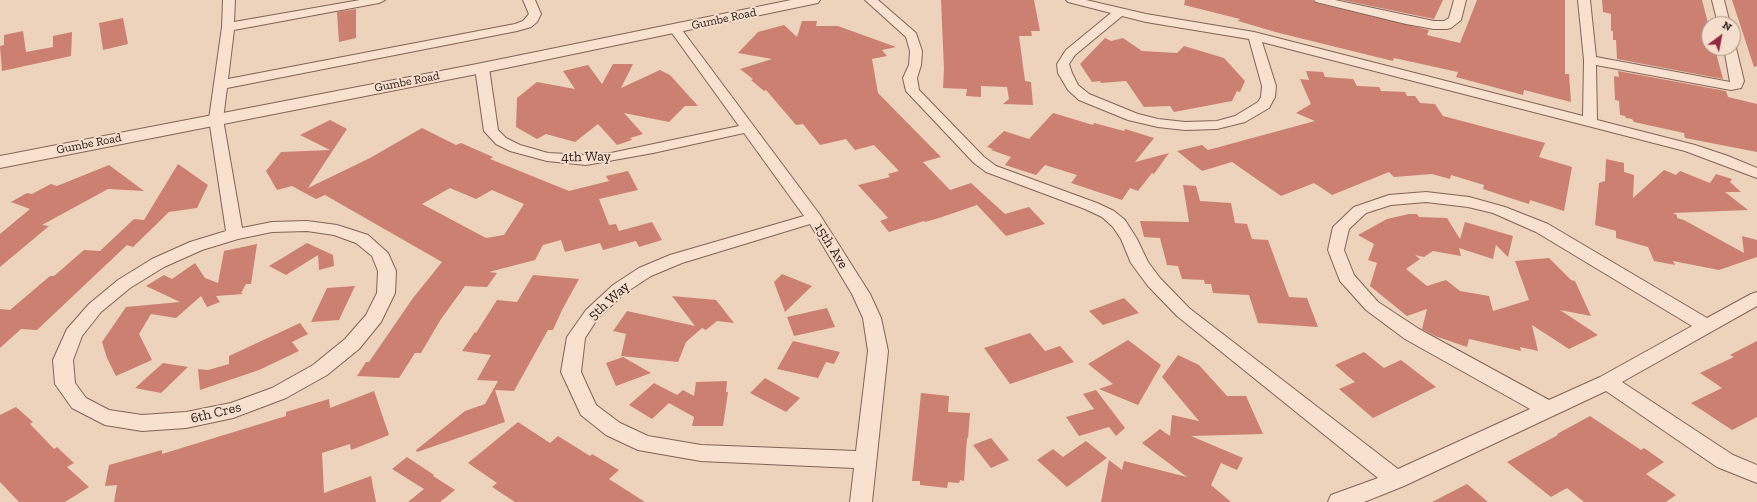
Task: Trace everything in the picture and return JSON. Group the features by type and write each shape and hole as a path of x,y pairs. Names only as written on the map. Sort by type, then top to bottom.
{"street":[{"path":"229,0 228,27 216,119 235,234"},
{"path":"228,27 379,0"},
{"path":"220,85 517,27 527,24 533,19 534,14 529,0"},
{"name":"Gumbe Road","path":"0,162 482,68 813,0"},
{"path":"871,0 912,36 916,51 915,65 910,78 913,91 979,160 992,169 1091,206 1108,214 1123,229 1140,262 1154,282 1183,312 1396,480"},
{"path":"1072,0 1146,18 1206,26 1254,36 1690,148 1723,159 1757,173"},
{"path":"1320,0 1434,25 1447,24 1455,20 1460,0"},
{"path":"1584,0 1590,60 1590,122"},
{"path":"1718,0 1722,16"},
{"path":"1119,12 1070,53 1063,64 1065,73 1073,87 1084,97 1133,117 1158,123 1185,126 1217,125 1240,120 1264,105 1268,97 1269,86 1254,36"},
{"name":"15th Ave","path":"675,29 814,218 861,294 872,318 878,351 861,502"},
{"path":"1590,60 1730,86 1736,85 1738,81 1732,56"},
{"name":"4th Way","path":"482,68 491,131 501,141 515,148 547,157 586,160 611,157 748,128"},
{"path":"1549,410 1412,334 1372,306 1346,277 1336,250 1341,227 1360,210 1389,200 1426,197 1469,202 1499,210 1542,228 1706,326"},
{"name":"5th Way","path":"814,218 676,259 645,272 619,289 592,314 576,337 571,372 588,410 613,429 645,444 701,453 866,460"},
{"name":"6th Cres","path":"307,226 337,230 362,239 379,253 387,271 386,294 374,318 352,344 320,370 279,392 233,410 186,420 142,423 105,417 79,403 65,384 63,360 74,334 95,308 124,284 158,263 196,246 235,234 272,227 307,226"},
{"path":"1339,502 1396,480 1607,382 1757,298"},
{"path":"1607,382 1693,442 1725,461 1757,474"}],"building":[{"path":"941,0 1034,0 1040,31 1031,31 1032,36 1019,36 1025,81 1031,82 1033,105 1003,104 1009,99 1007,87 981,86 981,97 966,96 967,89 943,88 944,69"},
{"path":"1185,0 1312,0 1316,3 1429,30 1427,35 1460,43 1477,0 1565,0 1565,74 1569,74 1571,102 1524,90 1523,95 1456,77 1458,72 1394,58 1393,61 1279,33 1238,21 1240,19 1184,5"},
{"path":"1342,0 1443,0 1434,19"},
{"path":"1602,0 1702,0 1706,16 1701,16 1701,56 1717,56 1723,79 1617,59 1616,40 1613,40 1613,31 1611,31 1611,14 1603,12"},
{"path":"1732,0 1757,0 1757,66 1754,67 1741,27 1741,16 1737,16"},
{"path":"356,9 356,38 339,42 337,12"},
{"path":"123,18 128,44 103,50 99,23"},
{"path":"802,21 817,21 816,26 838,26 896,47 882,50 887,56 872,59 878,93 941,157 923,162 950,190 971,183 1005,214 1029,207 1045,224 1006,236 977,205 939,218 889,232 880,221 888,218 858,185 890,177 888,174 899,171 874,145 855,150 846,139 820,145 803,124 796,125 766,90 764,91 751,80 753,79 740,69 772,59 738,53 758,32 784,25 797,37"},
{"path":"23,31 26,52 53,47 53,36 72,32 71,56 2,71 0,46 4,45 4,35"},
{"path":"1105,38 1111,41 1123,38 1142,51 1177,53 1184,46 1224,58 1245,81 1240,92 1237,91 1232,101 1174,112 1170,106 1144,107 1126,81 1101,83 1100,81 1092,82 1080,64"},
{"path":"613,64 633,64 621,88 660,70 670,75 698,106 685,106 669,122 624,113 643,134 630,138 632,140 617,145 598,124 575,142 546,134 537,139 516,127 517,98 537,82 575,89 563,71 588,65 602,84"},
{"path":"1306,71 1323,72 1325,77 1353,79 1357,86 1379,87 1381,91 1405,92 1407,96 1415,96 1420,103 1435,104 1443,116 1545,143 1539,157 1572,167 1564,211 1530,200 1529,204 1510,198 1483,189 1484,185 1451,175 1450,179 1432,174 1394,177 1389,172 1332,195 1314,183 1281,196 1232,162 1202,171 1177,151 1202,145 1208,150 1315,121 1296,113 1311,104 1300,79 1309,80"},
{"path":"1618,71 1726,91 1728,97 1757,104 1757,152 1685,138 1684,133 1634,122 1632,119 1620,115 1619,101 1615,100 1614,76 1619,77"},
{"path":"1053,113 1093,125 1094,123 1124,131 1125,129 1154,138 1135,162 1169,153 1154,174 1152,173 1138,191 1130,188 1122,200 1071,183 1077,175 1045,165 1036,175 1005,165 1011,157 991,150 993,149 987,147 1004,131 1029,139"},
{"path":"330,120 347,129 308,188 370,158 422,128 456,145 461,143 493,157 490,159 569,191 609,181 606,176 628,171 638,190 599,199 609,225 616,224 619,231 652,222 662,240 639,247 636,241 603,250 600,243 565,252 561,240 543,245 535,260 489,272 497,273 487,287 465,286 441,319 421,353 415,353 399,378 357,376 366,362 369,362 413,298 442,262 325,195 316,199 292,186 277,190 266,171 281,152 330,150 300,135","holes":["450,188 476,199 492,190 524,204 504,235 486,238 422,204"]},
{"path":"1606,159 1624,163 1624,172 1634,175 1633,198 1664,170 1676,175 1680,171 1710,183 1716,174 1732,179 1730,182 1741,192 1725,192 1748,210 1673,213 1677,215 1677,218 1684,220 1744,253 1742,236 1757,240 1757,257 1719,270 1673,261 1675,265 1654,261 1648,247 1616,238 1616,231 1595,225 1599,183 1605,181"},
{"path":"178,164 208,185 197,208 169,212 133,247 127,245 37,330 21,329 0,348 0,309 10,310 50,276 54,276 84,250 100,251 134,219 144,220"},
{"path":"109,165 144,191 108,189 42,225 49,226 0,267 0,234 30,209 11,202 27,193 32,194 51,184 57,186"},
{"path":"1183,185 1196,186 1200,201 1231,203 1235,223 1247,224 1252,239 1268,240 1289,297 1307,298 1318,327 1258,323 1249,295 1213,293 1211,284 1205,284 1204,280 1182,279 1178,266 1167,265 1160,238 1144,237 1140,221 1189,222"},
{"path":"1409,214 1417,214 1419,217 1447,218 1460,239 1465,222 1513,236 1508,257 1496,245 1493,259 1459,248 1461,256 1433,251 1424,257 1415,255 1420,259 1406,269 1427,286 1446,280 1460,291 1489,296 1493,311 1529,300 1515,261 1549,258 1571,280 1575,281 1591,316 1560,310 1598,335 1569,349 1532,325 1538,351 1520,347 1521,351 1469,339 1467,347 1435,336 1422,329 1427,309 1407,316 1370,286 1377,263 1368,260 1374,244 1358,235 1387,219"},
{"path":"307,243 333,255 334,266 319,270 318,255 286,275 269,266"},
{"path":"257,244 251,284 246,284 241,293 243,294 216,296 220,302 207,307 201,296 176,318 151,314 139,334 152,360 116,376 107,358 102,342 126,307 180,302 146,286 164,275 172,279 195,263 205,278 218,283 224,251"},
{"path":"782,274 812,286 785,312 774,282"},
{"path":"533,275 579,279 553,330 548,330 514,391 495,390 505,422 417,452 416,450 465,411 485,404 498,381 477,380 491,355 462,351 475,332 476,333 497,300 517,302"},
{"path":"355,286 339,320 311,322 327,288"},
{"path":"672,296 716,300 734,323 717,321 706,330 702,328 686,342 678,362 621,356 626,334 613,331 627,311 695,326"},
{"path":"1124,298 1139,313 1103,325 1089,311"},
{"path":"827,308 835,327 794,336 787,317"},
{"path":"300,323 308,334 292,342 299,351 259,370 200,390 198,369 208,370 229,364 229,356"},
{"path":"1030,333 1045,351 1060,346 1074,362 1010,384 984,348"},
{"path":"1128,340 1161,365 1138,405 1099,389 1113,384 1088,364"},
{"path":"793,341 840,352 834,364 826,362 818,378 777,369"},
{"path":"1757,341 1757,417 1732,430 1691,403 1722,388 1700,373 1734,357 1730,355"},
{"path":"1364,352 1384,368 1401,360 1436,387 1373,418 1339,389 1355,382 1335,365"},
{"path":"1178,355 1199,365 1227,396 1246,396 1263,434 1191,436 1243,458 1237,470 1221,463 1211,485 1231,502 1101,502 1109,460 1122,470 1124,461 1187,477 1142,443 1160,429 1170,436 1172,415 1199,421 1162,377"},
{"path":"623,357 651,373 616,386 606,363"},
{"path":"163,363 188,367 161,393 135,388"},
{"path":"765,378 800,398 786,412 750,393"},
{"path":"727,381 726,392 728,392 723,426 692,426 694,417 669,403 652,419 629,405 654,383 677,395 683,390 694,396 696,382"},
{"path":"1096,390 1125,428 1116,436 1109,427 1079,436 1066,417 1094,409 1083,394"},
{"path":"374,391 389,435 351,450 350,444 322,453 324,493 371,476 376,502 114,502 117,485 105,486 109,465 162,450 162,454 286,416 286,412 329,399 330,408"},
{"path":"921,393 949,396 948,412 970,413 964,481 960,480 959,483 948,482 947,488 920,485 920,481 912,481"},
{"path":"16,407 33,422 30,424 54,449 57,447 74,463 67,467 89,487 65,502 19,502 0,482 0,415"},
{"path":"1590,416 1641,450 1644,448 1664,462 1646,474 1676,495 1666,502 1584,502 1567,488 1551,497 1507,462"},
{"path":"518,422 550,443 558,436 590,456 592,454 619,470 609,479 645,502 515,502 492,487 497,483 468,463"},
{"path":"991,438 1009,460 991,468 973,445"},
{"path":"1086,441 1107,458 1067,487 1037,460 1053,449 1063,457"},
{"path":"407,457 455,490 440,502 408,502 424,489 392,469"},
{"path":"1467,484 1488,502 1432,502"}]}
